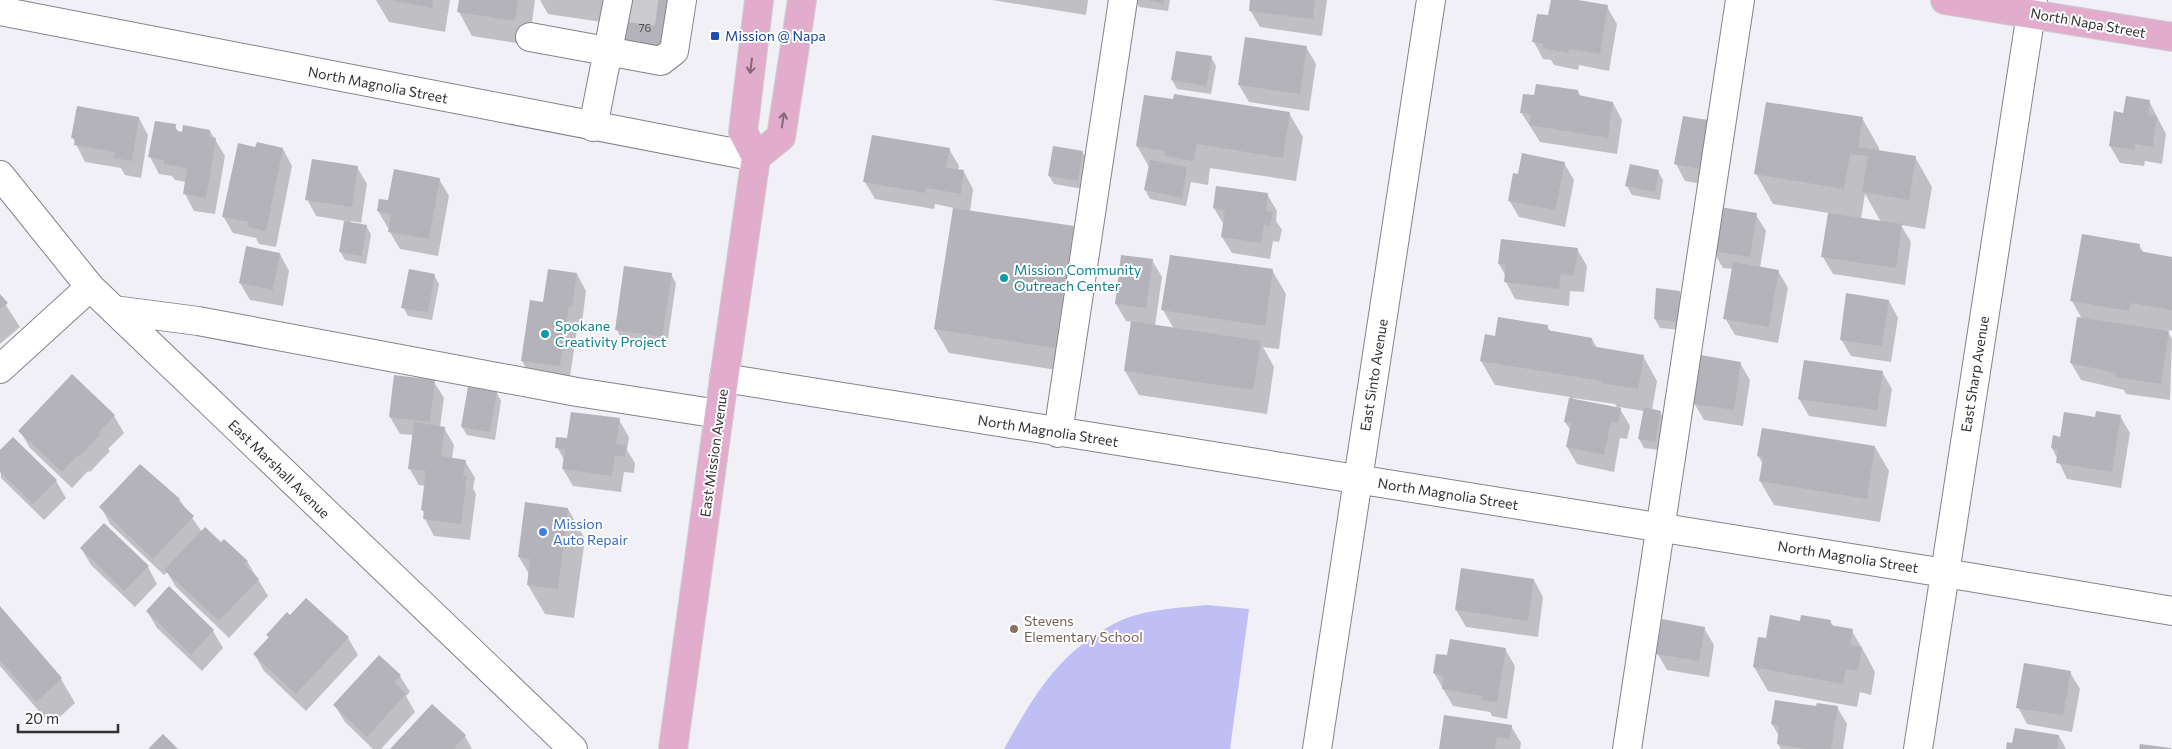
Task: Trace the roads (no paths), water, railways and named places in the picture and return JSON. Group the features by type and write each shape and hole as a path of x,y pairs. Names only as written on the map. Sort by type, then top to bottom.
{"main road":[{"path":"759,0 744,132 756,157 781,137 802,0"},
{"name":"North Napa Street","path":"1945,0 2032,7 2172,37"},
{"name":"East Mission Avenue","path":"673,749 756,157"}],"street":[{"path":"1058,433 1123,0"},
{"name":"East Sinto Avenue","path":"1317,749 1431,0"},
{"path":"1627,749 1740,0"},
{"path":"593,127 608,51 622,4"},
{"name":"East Sharp Avenue","path":"1918,749 2032,7"},
{"path":"530,37 661,61 674,51 676,9"},
{"name":"North Magnolia Street","path":"0,11 756,157"},
{"name":"East Marshall Avenue","path":"0,175 90,287 573,749"},
{"path":"0,369 90,287"},
{"path":"114,310 198,321 563,390 719,414"},
{"name":"North Magnolia Street","path":"724,378 2172,611"}],"tunnel":[{"path":"629,8 667,13"}],"place":[{"name":"Mission @ Napa","path":"715,36"},
{"name":"Mission Community Outreach Center","path":"1004,278"},
{"name":"Spokane Creativity Project","path":"545,334"},
{"name":"Mission Auto Repair","path":"543,532"},
{"name":"Stevens Elementary School","path":"1014,629"}]}
